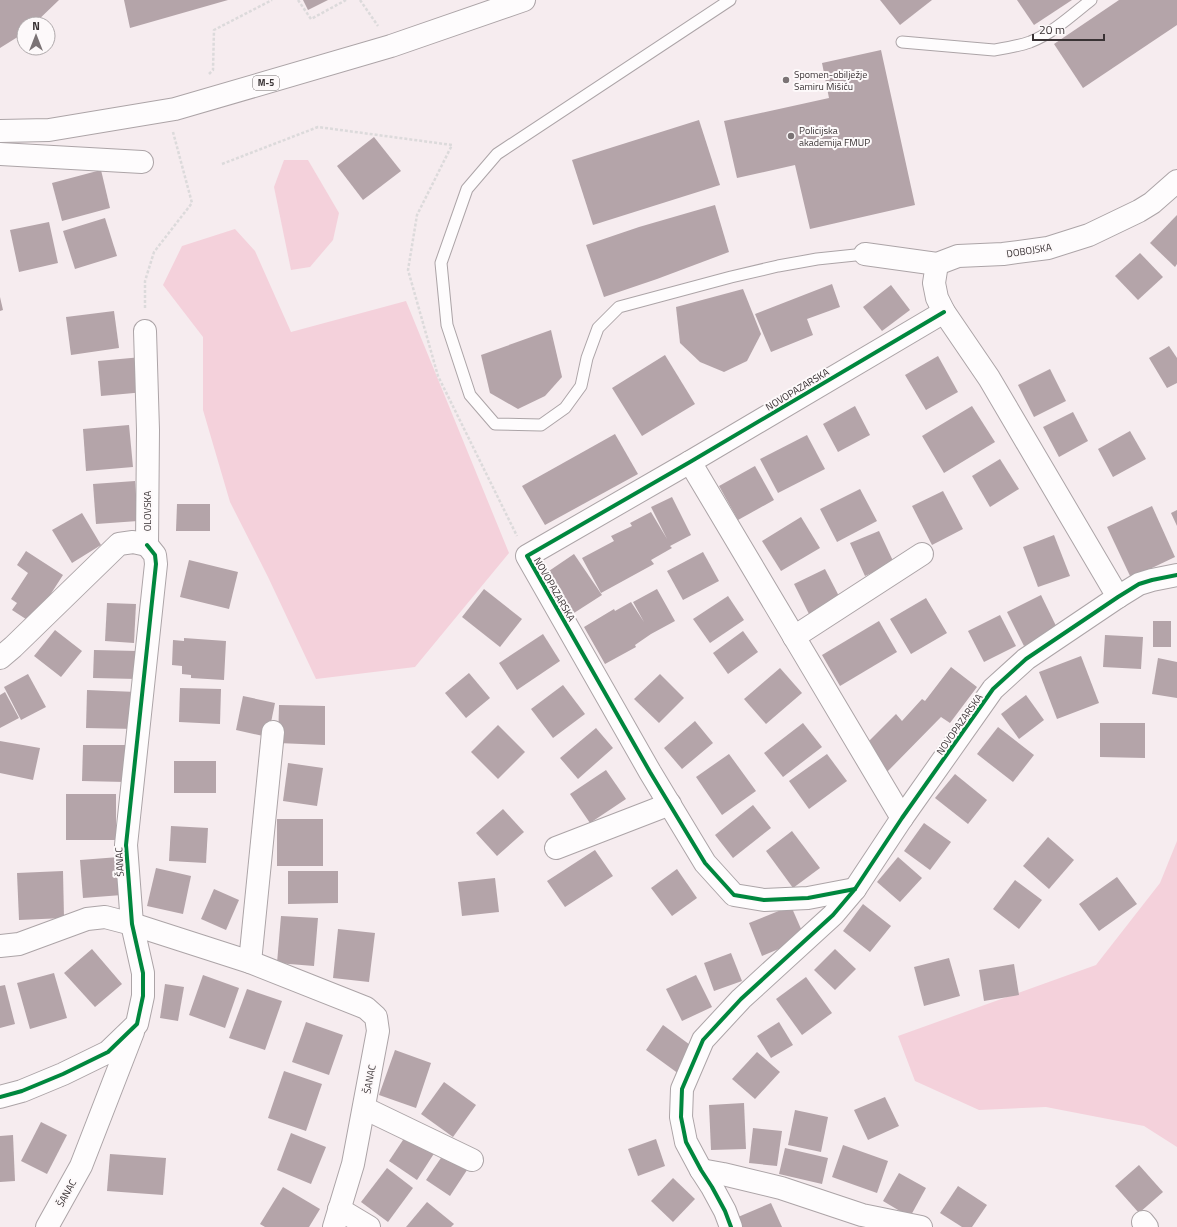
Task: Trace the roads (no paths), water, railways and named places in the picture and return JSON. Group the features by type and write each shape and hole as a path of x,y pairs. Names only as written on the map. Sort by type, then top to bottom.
{"street":[{"name":"M-5","path":"0,131 49,130 175,110 391,46 524,0"},
{"path":"0,154 142,162"},
{"name":"DOBOJSKA","path":"865,254 937,264 958,256 1003,254 1048,248 1090,235 1139,211 1152,203 1177,181"},
{"path":"937,264 934,283 937,298 944,312 989,378 1118,597"},
{"name":"NOVOPAZARSKA","path":"855,889 808,898 771,900 734,895 705,863 527,556 944,312"},
{"name":"OLOVSKA","path":"0,658 119,544 133,542 147,545 148,430 145,331"},
{"path":"690,462 902,818"},
{"name":"ŠANAC","path":"47,1227 81,1166 136,1024 143,996 143,973 132,924 126,845 156,564 155,554 147,545"},
{"path":"794,637 922,554"},
{"name":"NOVOPAZARSKA","path":"731,1227 725,1211 686,1142 681,1118 682,1089 703,1040 741,999 833,915 855,889 902,818 993,689 1026,659 1118,597 1139,584 1177,575"},
{"path":"250,962 274,732"},
{"path":"556,848 670,804"},
{"name":"ŠANAC","path":"0,946 19,944 87,919 105,917 132,924 250,962 366,1008 376,1017 378,1031 353,1164 336,1218"},
{"path":"0,1097 22,1091 63,1074 108,1052 136,1024"},
{"path":"364,1108 472,1160"},
{"path":"701,1170 781,1188 862,1215 921,1227"},
{"path":"336,1218 369,1227"}],"lane":[{"path":"730,0 497,154 467,189 441,263 447,325 470,395 496,424 541,425 565,408 581,386 587,358 598,328 619,307 778,266 817,259 865,254"},
{"path":"902,42 994,50 1009,47 1030,42 1052,31 1091,0"}],"place":[{"name":"Spomen-obilježje Samiru Mišiću","path":"786,80"},
{"name":"Policijska akademija FMUP","path":"791,136"}]}
